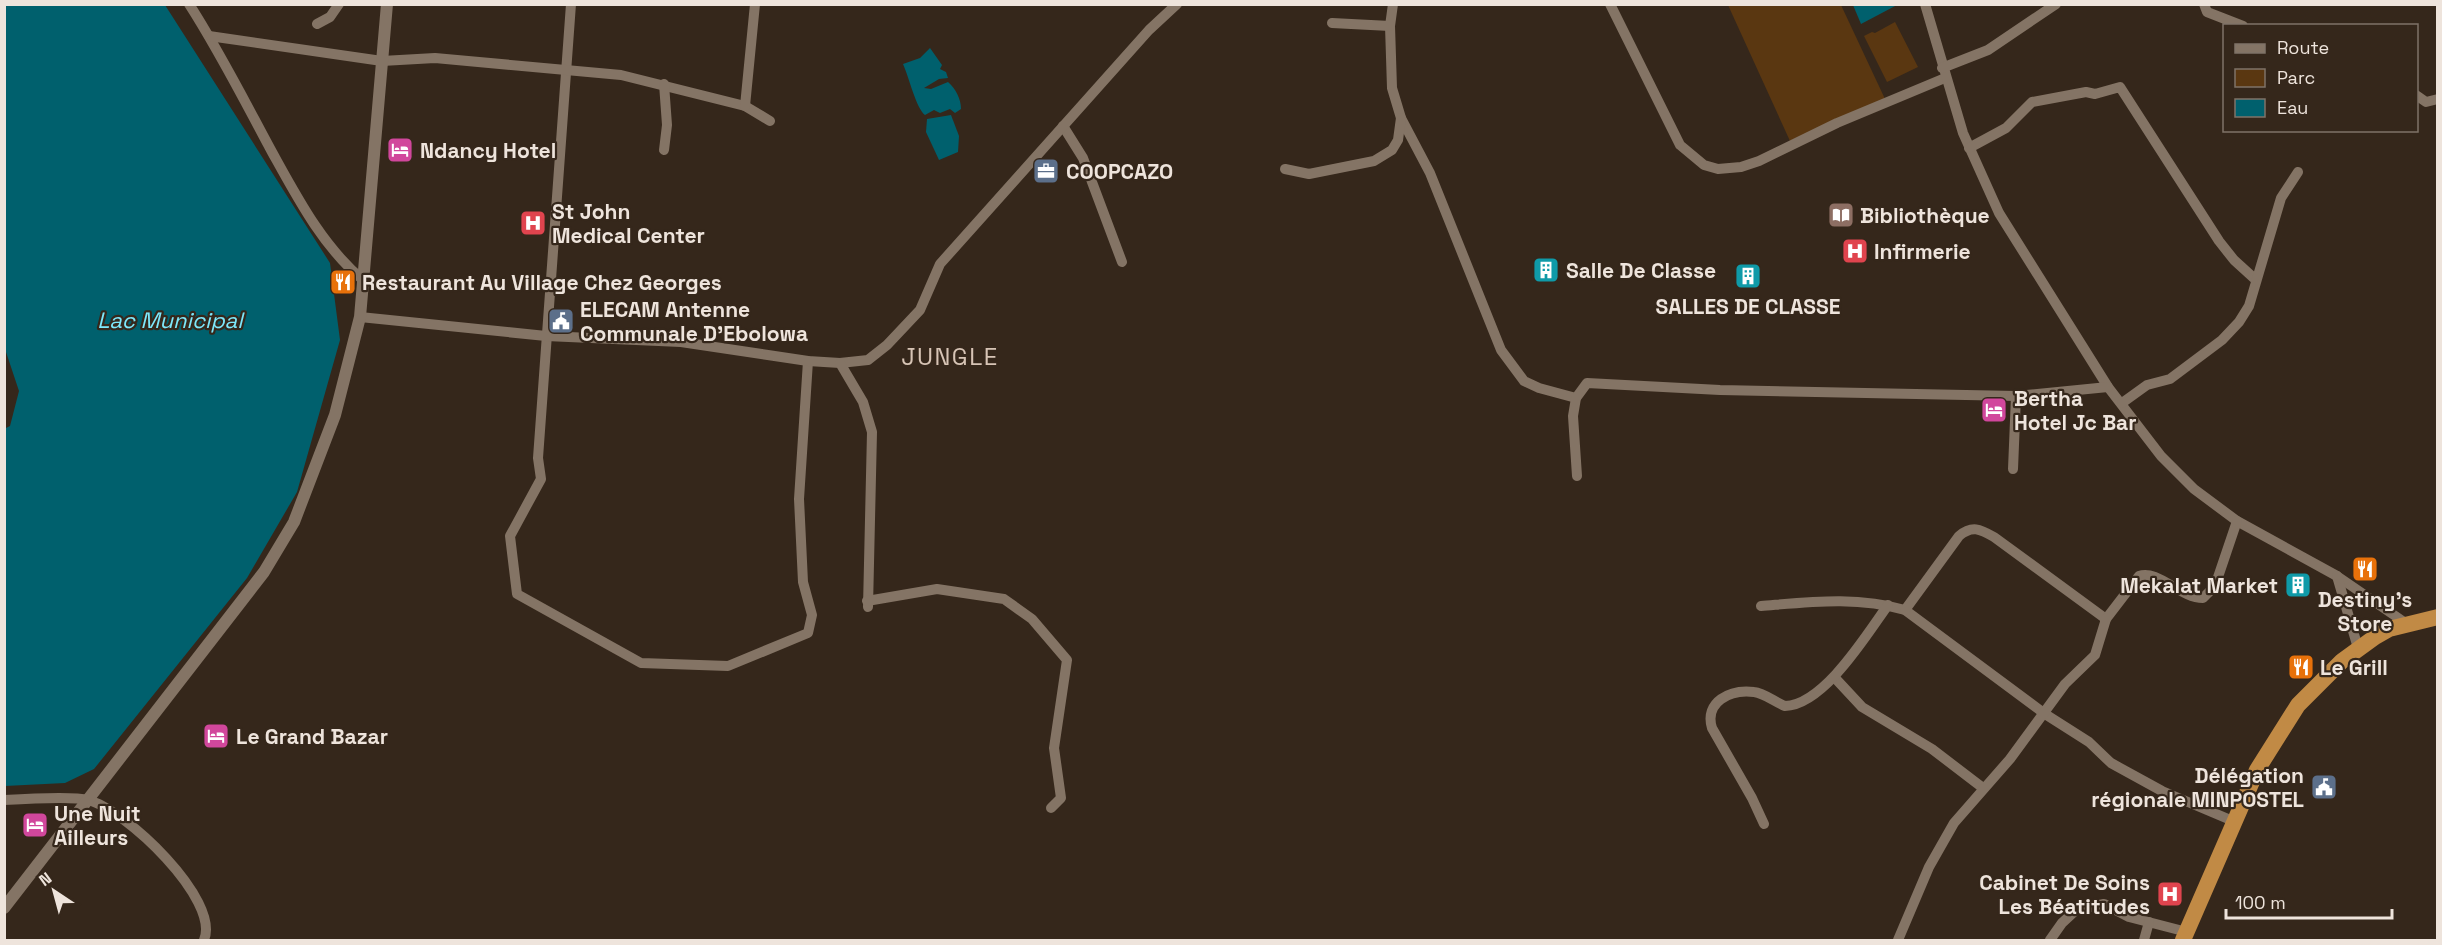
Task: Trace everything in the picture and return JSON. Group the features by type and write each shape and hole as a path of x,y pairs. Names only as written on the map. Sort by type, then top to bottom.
{"highway":[{"path":"2185,936 2257,770 2298,705 2358,648 2389,629 2438,617"}],"street":[{"path":"189,4 297,196 333,251 364,281"},
{"path":"317,24 330,17 339,4"},
{"path":"4,908 264,572 283,542 335,415 360,317 387,4"},
{"path":"571,4 564,71 538,458 541,479 510,536 517,594 641,663 728,666 808,633 812,615 803,582 799,499 808,361"},
{"path":"745,106 755,4"},
{"path":"360,317 546,336 681,342 808,361 840,363 868,360 887,345 920,310 940,264 1149,30 1177,4"},
{"path":"1393,4 1390,26 1392,88 1401,118 1430,173 1501,350 1524,381 1539,388 1576,398"},
{"path":"1610,4 1680,145 1704,165 1718,168 1741,167 1759,161 1943,73 1988,50 2056,4"},
{"path":"1925,4 1943,73 1969,148 1999,213 2108,387 2176,472 2237,521 2337,576 2407,624"},
{"path":"2204,4 2207,12 2238,24"},
{"path":"1332,23 1390,26"},
{"path":"209,36 382,61 435,58 621,75 664,84 697,96 745,106 770,121"},
{"path":"664,84 667,125 664,150"},
{"path":"1969,148 2006,128 2032,102 2085,92 2095,94 2120,87 2219,241 2234,260 2256,280"},
{"path":"2418,96 2426,102 2438,99"},
{"path":"1285,170 1309,174 1374,161 1392,150 1398,140 1401,118"},
{"path":"1063,126 1083,158 1122,262"},
{"path":"2122,403 2147,385 2170,379 2230,333 2248,306 2281,198 2298,172"},
{"path":"840,363 863,402 872,432 867,605 938,589 1004,599 1032,619 1068,660 1054,748 1062,798 1051,808"},
{"path":"1577,476 1573,416 1576,398 1587,383 1720,390 2016,396 2108,387"},
{"path":"2013,470 2016,396"},
{"path":"1898,940 1929,867 1954,823 2010,759 2065,684 2095,655 2106,619 2139,576 2150,574 2192,598 2203,598 2215,586 2237,521"},
{"path":"1905,610 1959,536 1965,530 1976,528 1994,537 2106,619"},
{"path":"2337,576 2358,648"},
{"path":"1761,606 1839,600 1888,605 1905,610 2045,714 2089,742 2111,763 2162,791 2233,821"},
{"path":"1764,824 1752,798 1712,728 1709,718 1712,707 1723,696 1741,692 1756,692 1785,706 1792,706 1835,678 1888,605"},
{"path":"1835,678 1862,707 1932,749 1983,788"},
{"path":"4,800 87,800 116,814 153,844 185,880 205,918 208,929 204,940"},
{"path":"2050,940 2062,922 2076,910 2104,904 2129,917 2185,936"},
{"path":"2144,940 2149,922"}],"green space":[{"path":"1728,5 1841,5 1885,99 1790,141"},
{"path":"1895,22 1918,67 1887,82 1864,36"}],"water":[{"name":"Lac Municipal","path":"5,4 165,5 330,263 340,340 297,492 247,578 94,769 65,783 5,786 4,429 10,426 19,391 4,346"},
{"path":"1853,4 1897,5 1861,24"},
{"path":"930,48 942,65 940,69 946,72 948,78 939,79 924,88 931,89 948,82 956,91 960,102 961,109 955,113 950,109 940,113 934,110 925,115 916,99 903,64 920,58"},
{"path":"951,115 959,136 958,152 939,160 926,132 927,119"}],"place":[{"name":"Ndancy Hotel","path":"400,150"},
{"name":"COOPCAZO","path":"1046,171"},
{"name":"Bibliothèque","path":"1841,215"},
{"name":"St John Medical Center","path":"533,223"},
{"name":"Infirmerie","path":"1855,251"},
{"name":"Salle De Classe","path":"1546,270"},
{"name":"SALLES DE CLASSE","path":"1748,276"},
{"name":"Restaurant Au Village Chez Georges","path":"343,282"},
{"name":"ELECAM Antenne Communale D’Ebolowa","path":"561,321"},
{"name":"Bertha Hotel Jc Bar","path":"1994,410"},
{"name":"Destiny’s Store","path":"2365,569"},
{"name":"Mekalat Market","path":"2298,585"},
{"name":"Le Grill","path":"2301,667"},
{"name":"Le Grand Bazar","path":"216,736"},
{"name":"Délégation régionale MINPOSTEL","path":"2324,787"},
{"name":"Une Nuit Ailleurs","path":"35,825"},
{"name":"Cabinet De Soins Les Béatitudes","path":"2170,894"}],"district":[{"name":"JUNGLE","path":"950,356"}]}
